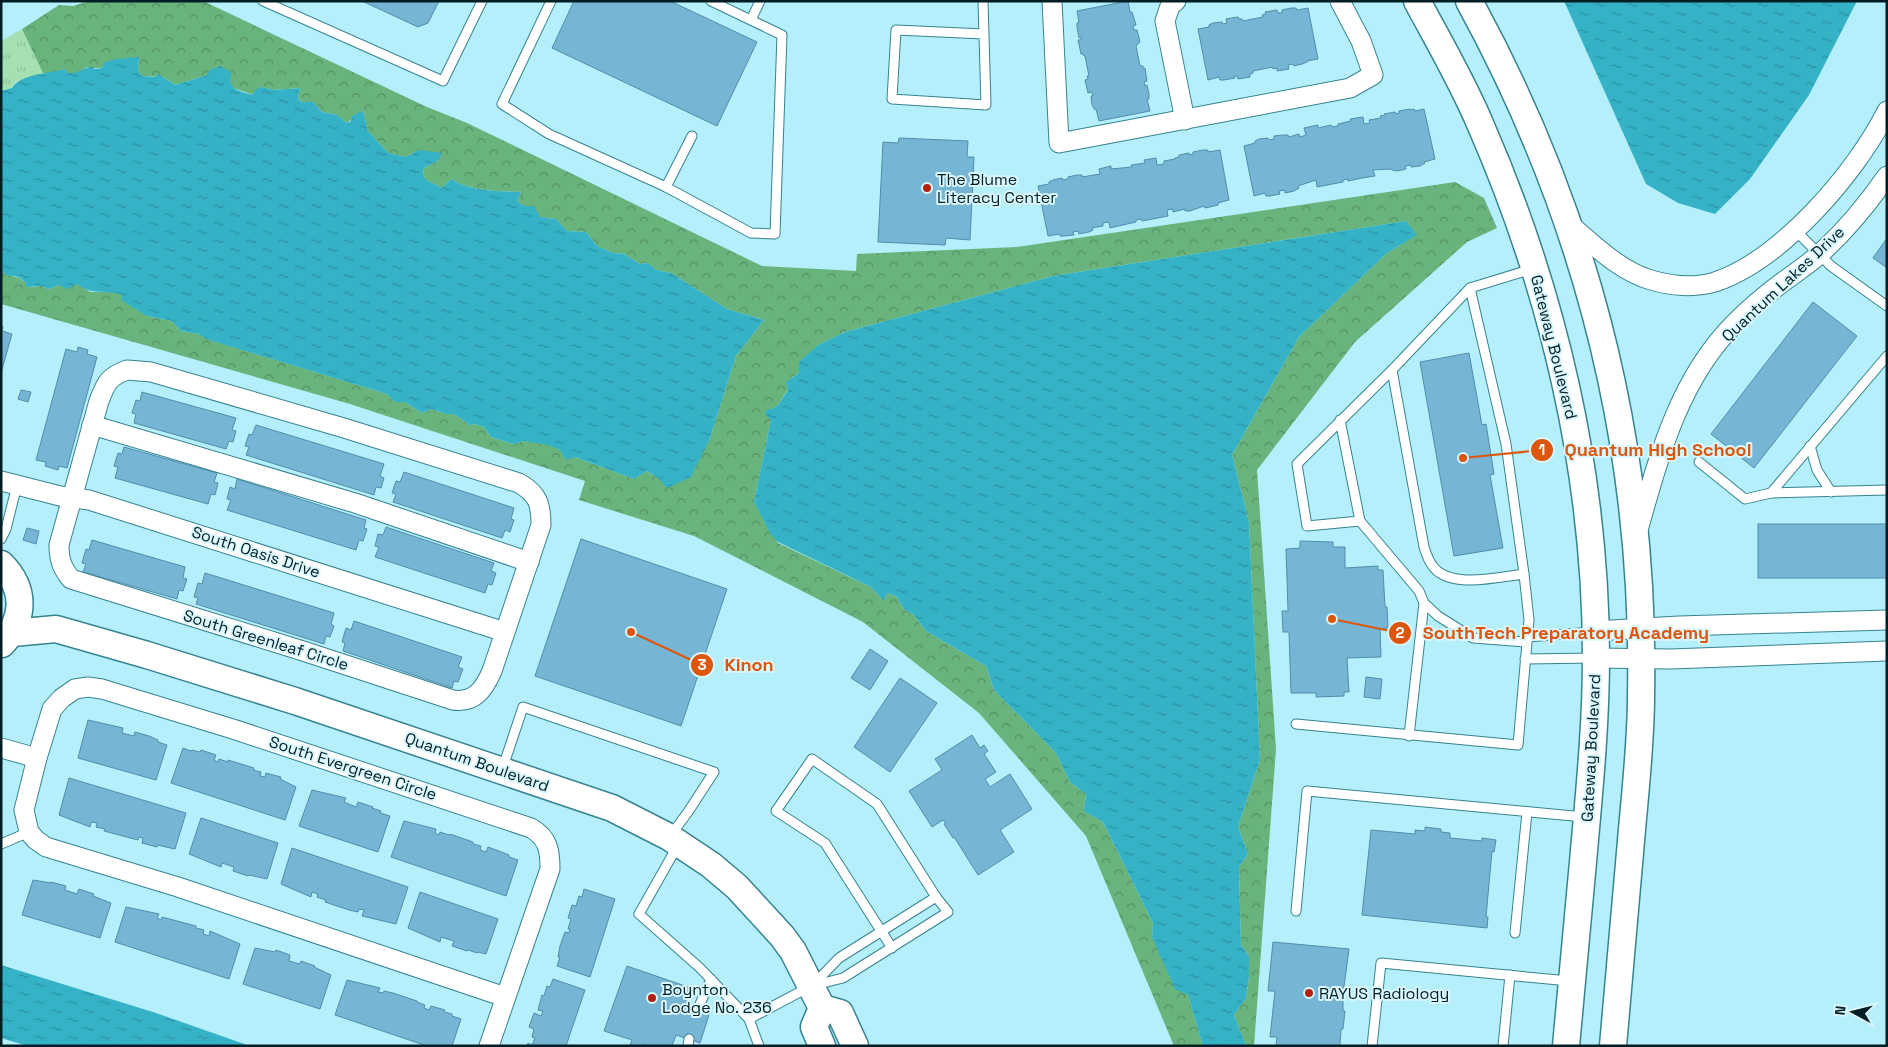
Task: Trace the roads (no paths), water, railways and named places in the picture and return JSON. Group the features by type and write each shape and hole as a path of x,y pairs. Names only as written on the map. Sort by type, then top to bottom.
{"main road":[{"name":"Gateway Boulevard","path":"1417,1 1481,125 1535,268 1561,363 1580,460 1591,549 1596,658 1593,745 1566,1046"},
{"path":"1469,1 1533,131 1567,222 1595,310 1613,382 1628,472 1636,538 1641,628 1640,730 1612,1046"},
{"path":"1,564 9,572 16,584 20,600"},
{"name":"Quantum Boulevard","path":"20,600 56,629 295,701 612,808 674,840 725,876 772,922 793,951 817,997"},
{"name":"Quantum Boulevard","path":"6,639 18,618 20,600"},
{"name":"Quantum Boulevard","path":"6,639 56,629"},
{"path":"822,1046 814,1027 817,997 840,1013 855,1046"}],"street":[{"path":"1052,1 1059,143 1350,88 1372,75 1361,41 1340,1"},
{"path":"1176,1 1170,6 1164,21 1185,120"},
{"name":"Quantum Lakes Drive","path":"1567,222 1625,269 1650,280 1686,286 1713,282 1744,269 1795,230 1824,201 1863,150 1887,111"},
{"name":"Quantum Lakes Drive","path":"1636,538 1657,462 1669,427 1678,405 1701,366 1735,324 1779,285 1818,255 1854,218 1887,176"},
{"name":"South Greenleaf Circle","path":"126,370 140,370 344,428 519,483 529,489 537,498 541,510 541,525 492,671 485,686 472,698 463,701 453,700 71,579 63,568 59,552 92,425 106,383 115,374 126,370"},
{"path":"92,425 355,503 529,562"},
{"name":"South Oasis Drive","path":"6,484 90,500 504,632"},
{"path":"1596,632 1641,628 1882,620 1883,651 1671,659 1596,658"},
{"name":"South Evergreen Circle","path":"29,832 24,810 52,709 62,698 75,689 88,687 102,689 236,730 531,828 541,834 547,843 550,869 489,1046"},
{"path":"1,748 37,758"},
{"path":"29,832 46,847 178,886 505,997"}],"lane":[{"path":"263,1 443,81 482,1"},
{"path":"551,1 502,104 549,134 666,187 751,233 775,234 782,35 711,1"},
{"path":"751,20 760,1"},
{"path":"983,1 984,34 986,105 892,99 896,30 984,34"},
{"path":"666,187 692,136"},
{"path":"1795,230 1818,255 1887,306"},
{"path":"1360,521 1306,526 1297,464 1392,370 1470,288 1535,268"},
{"path":"1296,724 1518,745 1529,620 1506,444 1470,288"},
{"path":"1771,493 1887,356"},
{"path":"1392,370 1424,547 1432,566 1448,578 1467,580 1524,574"},
{"path":"1340,420 1360,521 1419,591 1424,603 1438,616 1473,638 1527,639 1596,632"},
{"path":"1810,446 1817,470 1831,492"},
{"path":"1699,462 1745,499 1771,493 1887,490"},
{"path":"1,539 6,529 6,484"},
{"path":"1409,736 1424,603"},
{"path":"1525,659 1596,658"},
{"path":"502,770 523,706 714,772 688,812 639,914 711,979 749,1019 759,1046"},
{"path":"749,1019 817,997 843,978 892,948 948,912 936,897 877,804 812,759 776,811 825,843 892,948"},
{"path":"1296,911 1307,791 1587,817"},
{"path":"1515,933 1527,812"},
{"path":"1,844 29,832"},
{"path":"817,997 834,962 936,897"},
{"path":"1372,1046 1381,963 1572,981"},
{"path":"1503,1046 1510,975"},
{"path":"696,1011 711,979"}],"water":[{"path":"1564,1 1857,1 1809,95 1750,179 1715,214 1678,203 1646,184"},
{"path":"139,57 138,71 142,76 155,77 158,74 175,85 207,75 210,70 220,66 231,72 231,83 235,89 243,92 253,95 255,90 261,87 274,90 300,88 298,98 301,101 313,102 322,112 337,115 347,123 351,121 352,116 363,111 368,131 388,153 406,157 419,150 442,153 439,160 424,168 423,174 426,180 442,188 451,179 476,189 521,192 517,201 524,206 534,206 540,217 556,219 567,231 586,232 597,246 613,253 624,254 640,264 648,263 656,270 671,273 727,309 764,320 736,356 709,441 691,477 667,488 659,479 647,471 634,479 575,457 566,460 560,450 548,445 524,441 513,444 491,437 484,427 475,424 470,425 454,414 446,414 431,409 422,413 405,402 395,402 387,394 206,339 199,334 181,331 172,321 147,316 121,300 122,295 88,290 77,284 67,289 59,285 48,289 42,286 26,287 26,283 20,278 9,276 1,271 1,91 12,88 22,79 36,75 65,69 67,73 72,73 89,67 95,69 102,68 105,62"},
{"path":"1406,221 1417,235 1387,253 1299,337 1232,455 1249,522 1260,760 1238,827 1248,854 1239,867 1241,945 1249,956 1249,977 1246,998 1234,1015 1246,1046 1203,1046 1188,995 1175,989 1152,937 1153,923 1103,822 1084,811 1086,794 1070,782 1056,753 994,690 986,666 926,631 914,615 904,609 896,596 887,593 884,601 871,587 778,542 770,533 754,502 771,420 765,414 768,409 778,405 788,390 786,382 799,373 799,362 818,345 845,332 1053,276"},
{"path":"1,965 156,1013 250,1046 28,1046 1,1038"}],"place":[{"name":"The Blume Literacy Center","path":"927,188"},
{"name":"Quantum High School","path":"1463,458"},
{"name":"SouthTech Preparatory Academy","path":"1332,619"},
{"name":"Kinon","path":"631,632"},
{"name":"RAYUS Radiology","path":"1309,993"},
{"name":"Boynton Lodge No. 236","path":"652,998"}]}
